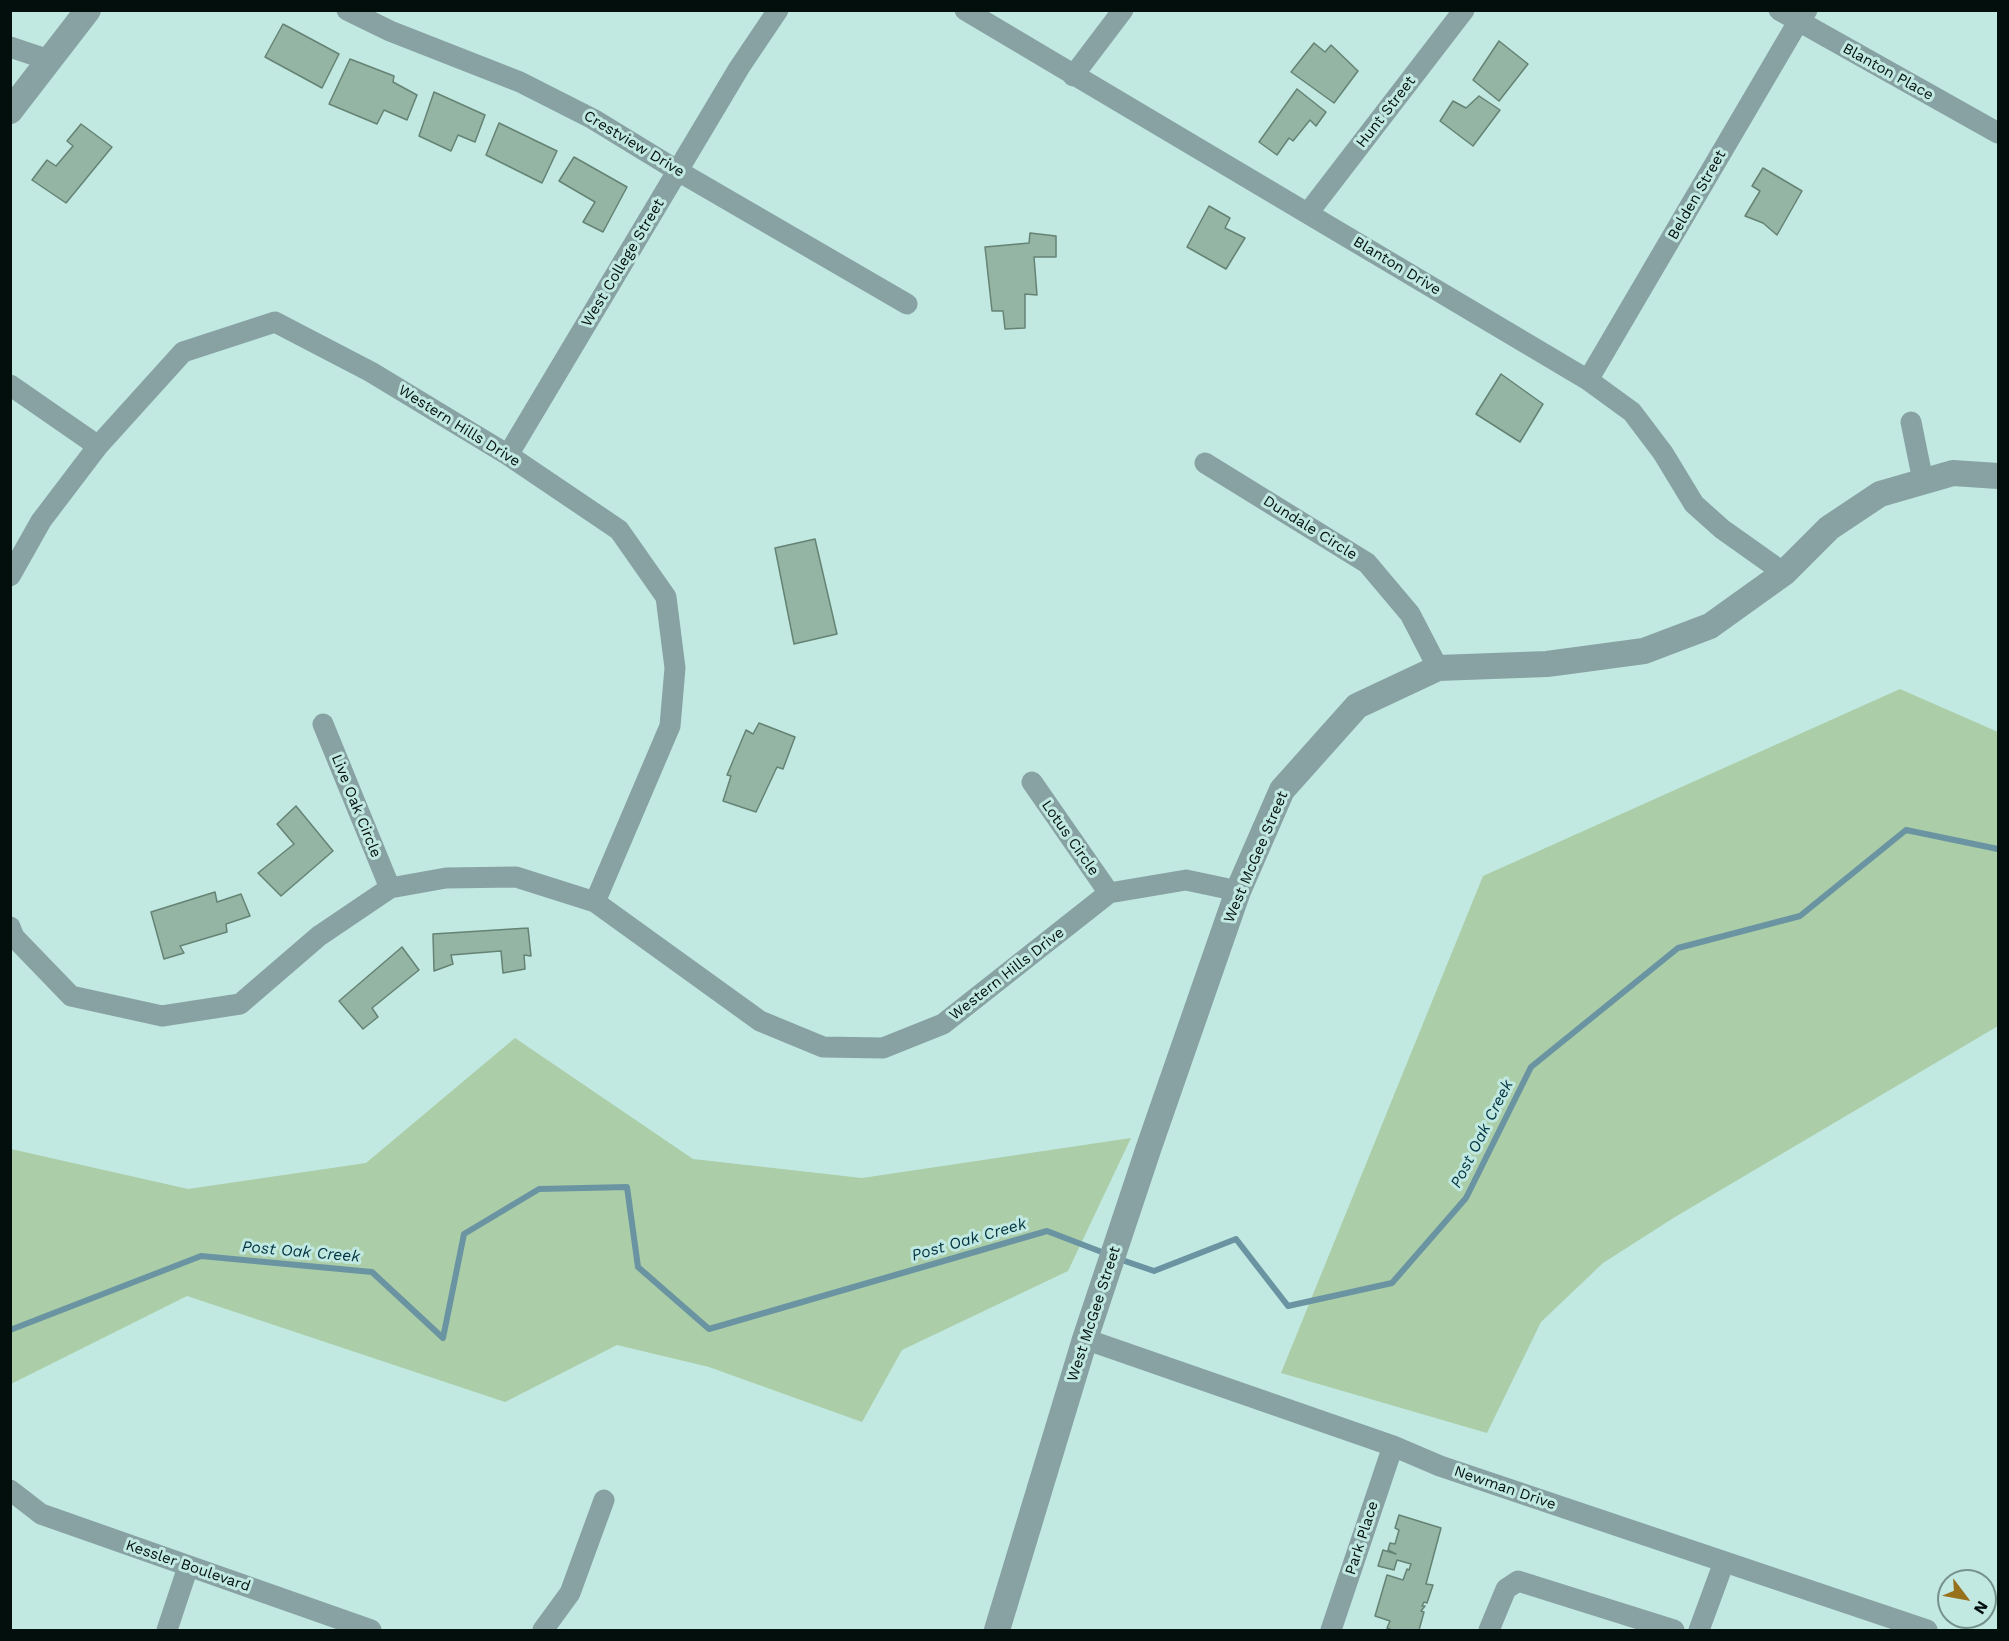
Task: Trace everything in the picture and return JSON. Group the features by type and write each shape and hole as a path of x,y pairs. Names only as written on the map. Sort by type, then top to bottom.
{"street":[{"path":"10,111 88,10"},
{"name":"Crestview Drive","path":"347,10 390,31 520,82 593,119 907,304"},
{"name":"West College Street","path":"508,455 739,68 778,10"},
{"name":"Blanton Drive","path":"965,10 1588,380 1632,412 1663,453 1694,504 1722,529 1784,573"},
{"path":"1073,76 1123,10"},
{"name":"Hunt Street","path":"1308,213 1464,10"},
{"name":"Blanton Place","path":"1779,10 1803,16 1998,133"},
{"name":"Belden Street","path":"1588,380 1803,16"},
{"path":"10,47 49,60"},
{"name":"Western Hills Drive","path":"10,576 40,521 98,446 183,352 275,322 371,372 508,455 619,530 666,597 675,668 670,726 596,902"},
{"path":"10,386 98,446"},
{"path":"1911,422 1923,482"},
{"name":"Dundale Circle","path":"1205,463 1366,563 1410,614 1438,668"},
{"name":"West McGee Street","path":"997,1630 1085,1339 1149,1147 1238,891 1282,790 1357,706 1438,668 1547,664 1644,651 1710,626 1784,573 1828,528 1880,494 1953,473 1998,476"},
{"name":"Live Oak Circle","path":"323,724 390,888"},
{"name":"Lotus Circle","path":"1032,782 1109,893"},
{"name":"Western Hills Drive","path":"10,927 14,937 71,996 162,1016 240,1004 319,936 390,888 446,878 516,876 596,902 760,1021 823,1047 883,1048 943,1024 1109,893 1186,879 1238,891"},
{"name":"Newman Drive","path":"1085,1339 1393,1446 1440,1466 1927,1630"},
{"name":"Park Place","path":"1331,1630 1393,1446"},
{"name":"Kessler Boulevard","path":"10,1490 41,1514 371,1630"},
{"path":"543,1630 570,1593 604,1500"},
{"path":"1699,1630 1725,1562"},
{"path":"167,1630 188,1567"},
{"path":"1489,1630 1506,1589 1518,1581 1674,1630"}],"green space":[{"path":"1900,689 1998,732 1998,1026 1675,1217 1603,1263 1541,1322 1487,1433 1281,1373 1483,876"},
{"path":"515,1038 693,1159 862,1178 1131,1138 1068,1271 902,1350 862,1422 709,1367 617,1345 505,1402 187,1296 11,1384 11,1149 188,1189 366,1163"}],"building":[{"path":"283,24 339,54 322,88 265,57"},
{"path":"1499,41 1528,64 1499,101 1473,80"},
{"path":"1314,43 1325,52 1331,45 1358,71 1334,103 1291,72"},
{"path":"350,59 394,76 393,82 417,95 407,120 384,110 377,124 329,104"},
{"path":"1297,89 1326,112 1316,126 1310,120 1293,141 1289,138 1277,155 1259,142"},
{"path":"434,92 485,115 475,142 458,135 451,151 419,136"},
{"path":"1479,96 1500,110 1473,146 1440,121 1453,101 1466,108"},
{"path":"499,123 557,151 542,183 486,155"},
{"path":"81,124 112,147 66,203 32,180 47,160 56,166 73,146 67,141"},
{"path":"574,157 627,187 603,232 583,222 595,202 559,181"},
{"path":"1763,168 1802,191 1777,235 1763,223 1745,216 1760,191 1752,186"},
{"path":"1209,206 1230,218 1225,228 1245,238 1226,269 1187,247"},
{"path":"1030,233 1056,236 1056,257 1034,257 1037,295 1025,294 1025,328 1005,329 1003,311 992,311 985,247 1029,243"},
{"path":"1501,374 1543,404 1520,442 1476,414"},
{"path":"815,539 837,634 794,644 775,548"},
{"path":"759,723 795,737 783,769 777,767 756,812 723,801 731,776 727,775 746,730 753,734"},
{"path":"296,806 333,851 281,896 258,873 294,844 277,824"},
{"path":"215,892 217,902 241,894 250,916 226,924 227,932 180,946 184,953 164,959 151,912"},
{"path":"528,928 531,956 524,955 525,969 503,973 501,951 451,955 453,964 434,971 433,934"},
{"path":"402,947 419,970 372,1008 378,1017 363,1029 339,1001"},
{"path":"1399,1515 1441,1528 1426,1584 1433,1585 1427,1603 1424,1602 1422,1606 1425,1606 1421,1611 1424,1612 1419,1630 1392,1630 1387,1628 1390,1621 1375,1616 1387,1575 1403,1580 1411,1564 1397,1560 1394,1570 1378,1566 1383,1550 1396,1554 1388,1550 1390,1543 1395,1544 1399,1530 1395,1528"}],"waterway":[{"name":"Post Oak Creek","path":"1119,1259 1154,1271 1236,1239 1288,1306 1392,1283 1466,1198 1531,1067 1678,948 1800,916 1906,830 1998,849"},
{"name":"Post Oak Creek","path":"10,1330 201,1256 372,1272 443,1338 464,1234 539,1189 627,1187 638,1267 709,1329 1047,1231 1107,1254"}]}
